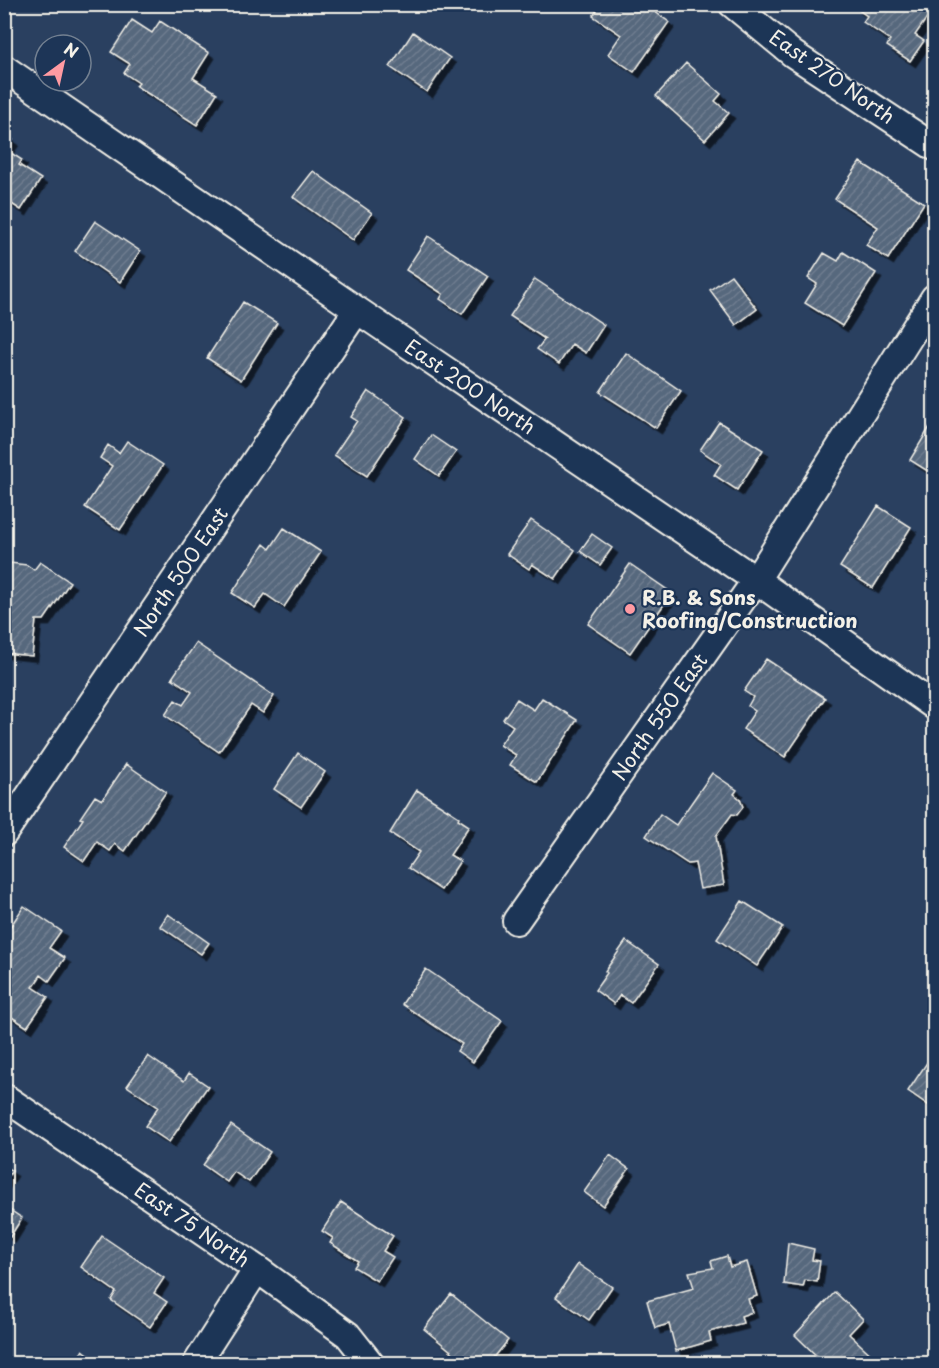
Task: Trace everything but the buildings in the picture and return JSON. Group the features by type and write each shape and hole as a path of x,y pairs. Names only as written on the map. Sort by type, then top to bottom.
{"street":[{"name":"East 270 North","path":"732,4 793,54 934,147"},
{"name":"East 200 North","path":"4,68 756,580 934,706"},
{"name":"North 550 East","path":"516,921 756,580 934,298"},
{"name":"North 500 East","path":"4,833 357,310"},
{"name":"East 75 North","path":"4,1097 257,1269 348,1335 371,1364"},
{"path":"196,1364 257,1269"}],"place":[{"name":"R.B. & Sons Roofing/Construction","path":"630,609"}]}
